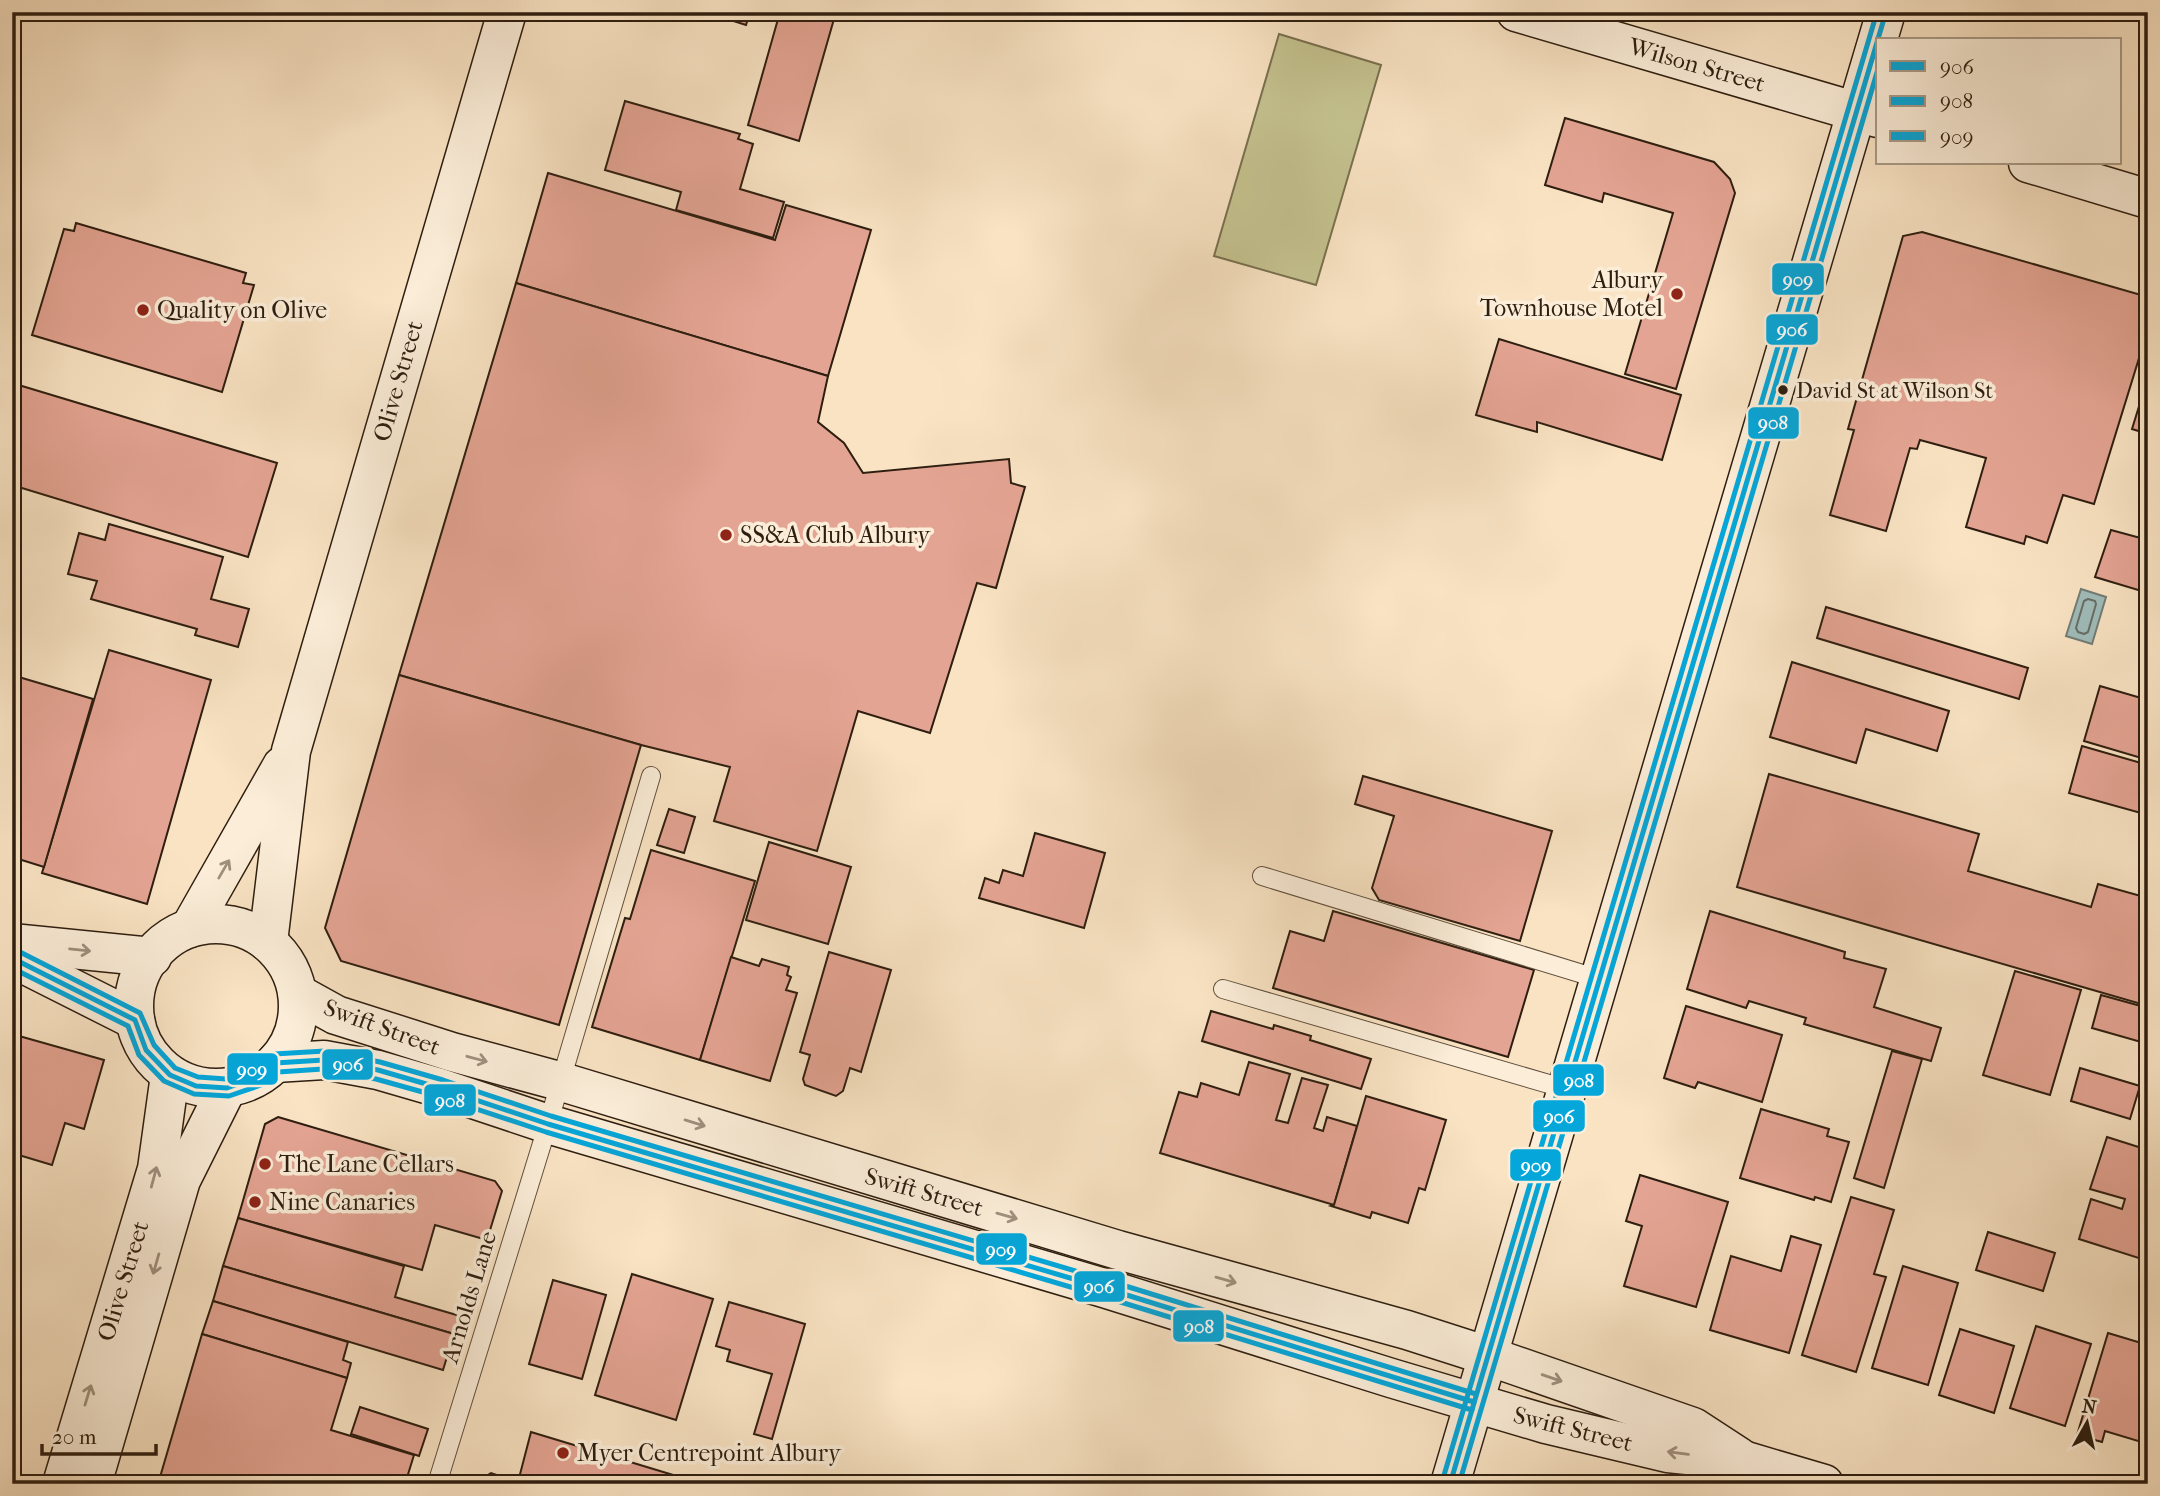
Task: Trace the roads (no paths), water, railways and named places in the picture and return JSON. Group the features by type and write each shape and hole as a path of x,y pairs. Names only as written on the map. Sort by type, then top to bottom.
{"street":[{"name":"Olive Street","path":"268,942 291,751 507,12"},
{"name":"Wilson Street","path":"1516,12 1867,114"},
{"path":"1881,38 1886,12"},
{"path":"1450,1484 1599,979 1867,114 1876,66"},
{"path":"2031,164 2148,199"},
{"name":"Olive Street","path":"190,928 291,751"},
{"path":"232,926 256,934 268,942 289,966 298,994 296,1031 282,1057 260,1076 227,1088 197,1086 170,1075 146,1050 135,1020 134,995 144,966 165,941 190,928 232,926"},
{"path":"12,943 152,957"},
{"path":"12,958 135,1020"},
{"name":"Swift Street","path":"298,994 336,1015 452,1052 559,1081 1118,1250 1407,1330 1488,1356 1693,1427 1746,1461"},
{"name":"Swift Street","path":"275,1063 324,1060 378,1070 548,1124 1104,1288 1546,1424 1668,1453 1746,1461 1824,1484"},
{"name":"Olive Street","path":"62,1484 157,1169 170,1075"},
{"name":"Olive Street","path":"92,1484 181,1180 227,1088"},
{"path":"1104,1288 1118,1250"}],"lane":[{"name":"Arnolds Lane","path":"437,1484 651,776"},
{"path":"1262,876 1599,979"},
{"path":"1223,989 1566,1089"}],"water":[{"path":"2081,589 2106,597 2092,644 2066,636"}],"place":[{"name":"Albury Townhouse Motel","path":"1677,294"},
{"name":"Quality on Olive","path":"143,310"},
{"name":"David St at Wilson St","path":"1783,390"},
{"name":"SS&A Club Albury","path":"726,535"},
{"name":"The Lane Cellars","path":"265,1164"},
{"name":"Nine Canaries","path":"255,1202"},
{"name":"Myer Centrepoint Albury","path":"563,1453"}]}
